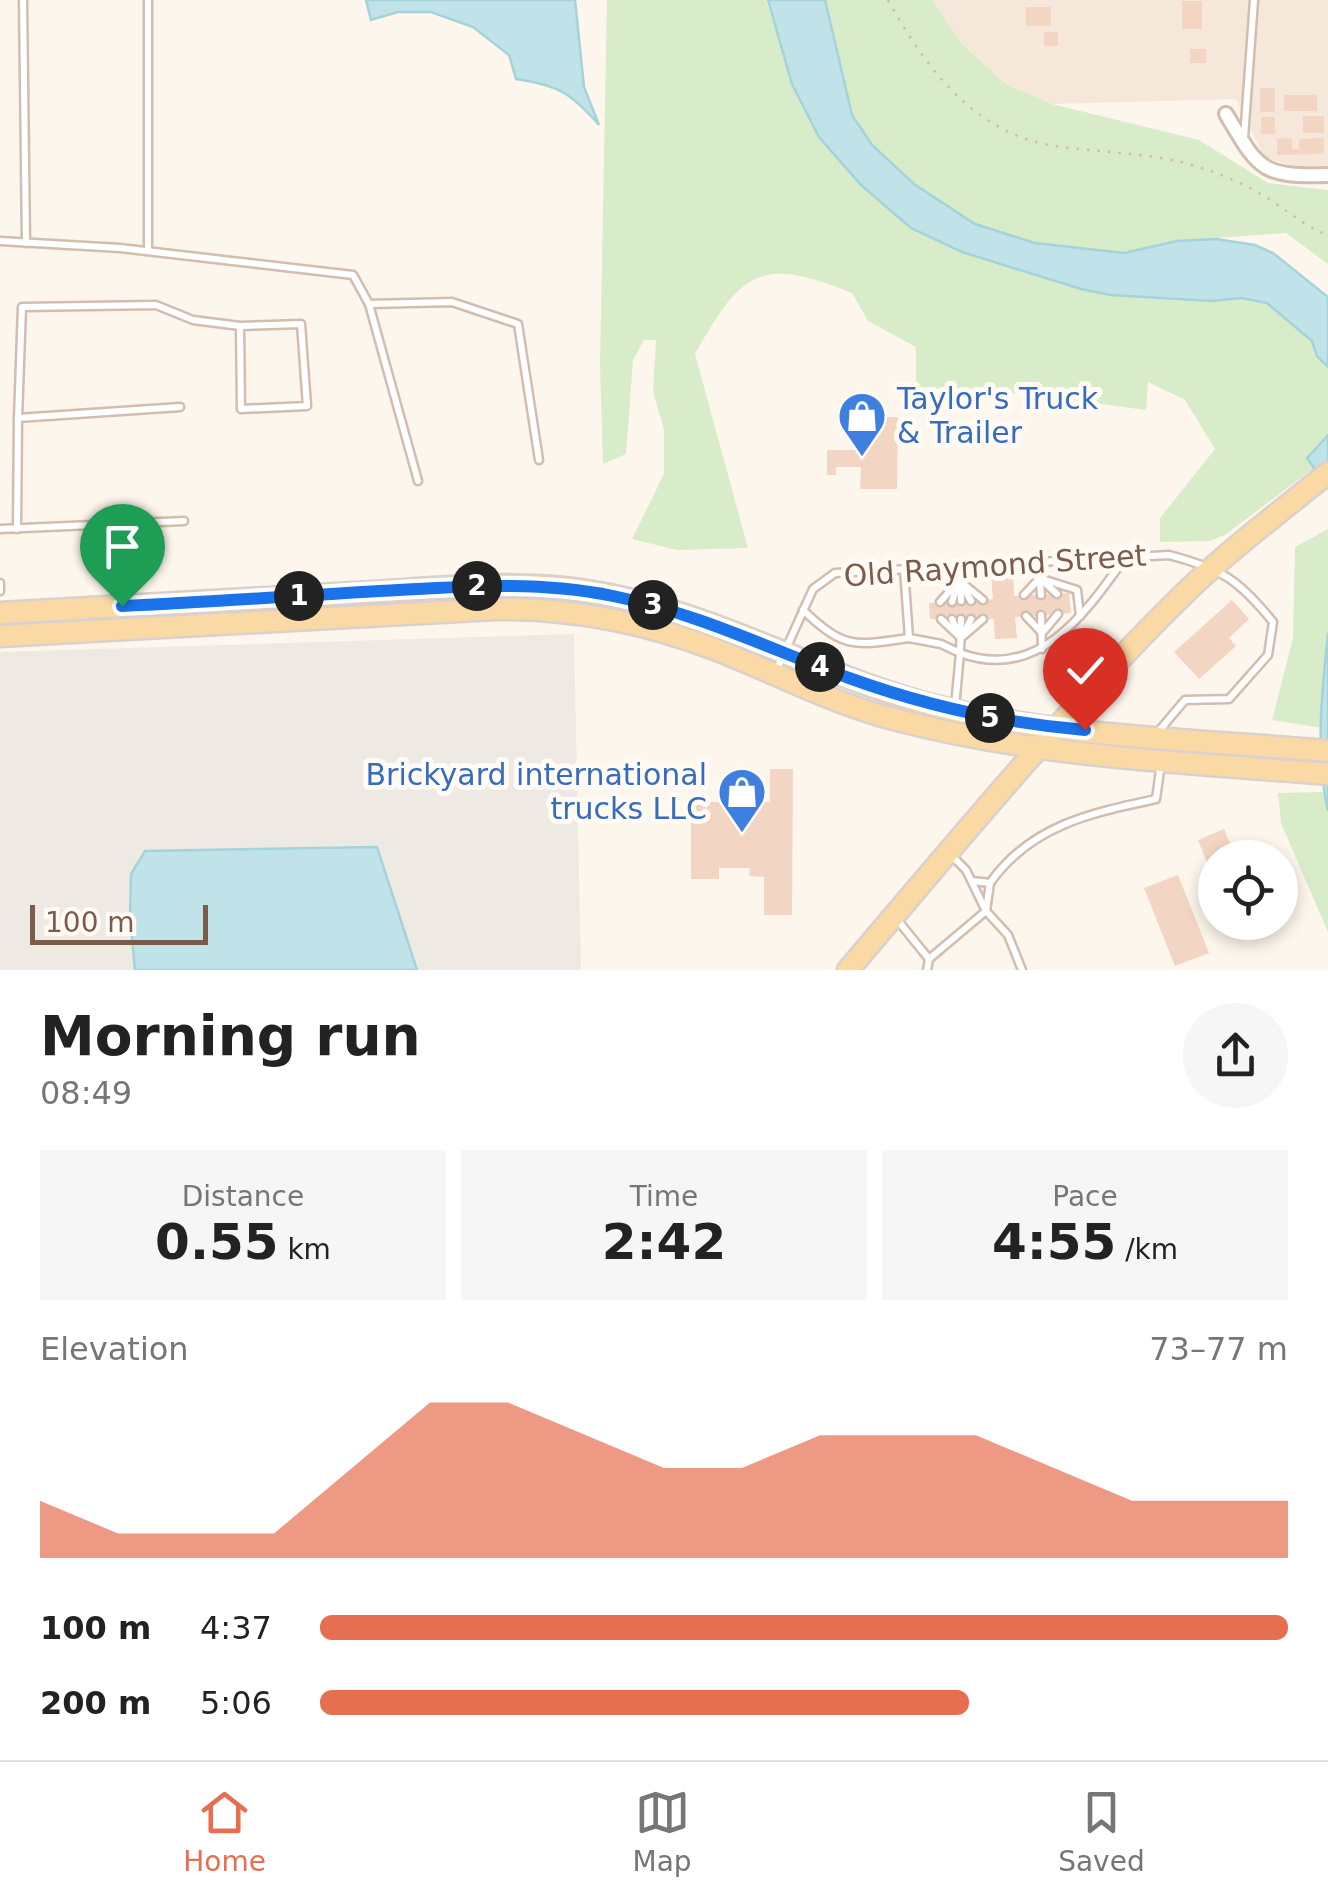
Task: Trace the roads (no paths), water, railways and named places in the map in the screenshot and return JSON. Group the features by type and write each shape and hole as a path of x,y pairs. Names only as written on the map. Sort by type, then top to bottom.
{"main road":[{"path":"848,970 1056,728 1214,566 1328,473"},
{"path":"0,613 483,585 545,586 590,591 670,610 881,690 955,710 1056,728 1328,751"},
{"path":"0,636 524,609 565,612 690,640 891,718 1035,750 1328,774"}],"street":[{"path":"1226,114 1254,162 1270,171 1328,175"}],"lane":[{"path":"24,0 26,242"},
{"path":"148,0 148,251"},
{"path":"1243,142 1254,0"},
{"path":"0,241 148,251 353,275 369,304 418,481"},
{"path":"369,304 452,302 518,324 539,460"},
{"path":"18,529 22,307 156,305 193,320 240,326 301,324 308,406 242,410 240,326"},
{"path":"18,418 180,407"},
{"path":"0,530 184,521"},
{"name":"Old Raymond Street","path":"775,674 814,589 832,574 1169,555 1214,566"},
{"path":"803,610 828,634 846,642 863,645 908,638 940,644 984,660 1004,660 1042,650 1090,608 1126,557"},
{"path":"1038,562 1040,594"},
{"path":"956,601 960,565"},
{"path":"1154,736 1185,700 1229,699 1268,655 1272,622 1253,597 1214,566"},
{"path":"904,568 908,638"},
{"path":"1040,578 1078,590 1080,616"},
{"path":"1040,578 1057,594"},
{"path":"1024,595 1040,578"},
{"path":"960,581 982,600"},
{"path":"960,581 971,601"},
{"path":"940,602 960,581"},
{"path":"1042,632 1058,614"},
{"path":"1041,615 1042,650"},
{"path":"1026,616 1042,632"},
{"path":"961,638 984,618"},
{"path":"941,619 961,638"},
{"path":"955,710 961,638 957,619"},
{"path":"961,638 971,619"},
{"path":"926,970 929,959 986,911 990,883 1030,842 1063,822 1156,799 1161,762"},
{"path":"948,852 972,881 986,911 1008,935 1022,970"},
{"path":"972,881 990,883"},
{"path":"894,916 929,959"}],"water":[{"path":"366,0 575,0 584,87 599,125 563,92 516,79 509,55 473,27 431,12 398,12 371,20"},
{"path":"768,0 825,0 852,115 872,145 914,184 975,224 1035,243 1124,253 1177,241 1216,239 1255,245 1273,253 1328,297 1328,367 1317,356 1312,341 1267,303 1241,298 1212,301 1111,295 1081,289 962,252 911,228 861,185 819,137 792,84"},
{"path":"1328,435 1328,488 1307,458"},
{"path":"1328,633 1328,811 1321,745"},
{"path":"377,847 417,970 135,970 131,874 145,851"}],"place":[{"name":"Taylor's Truck & Trailer","path":"862,458"},
{"name":"Brickyard international trucks LLC","path":"742,834"}]}
